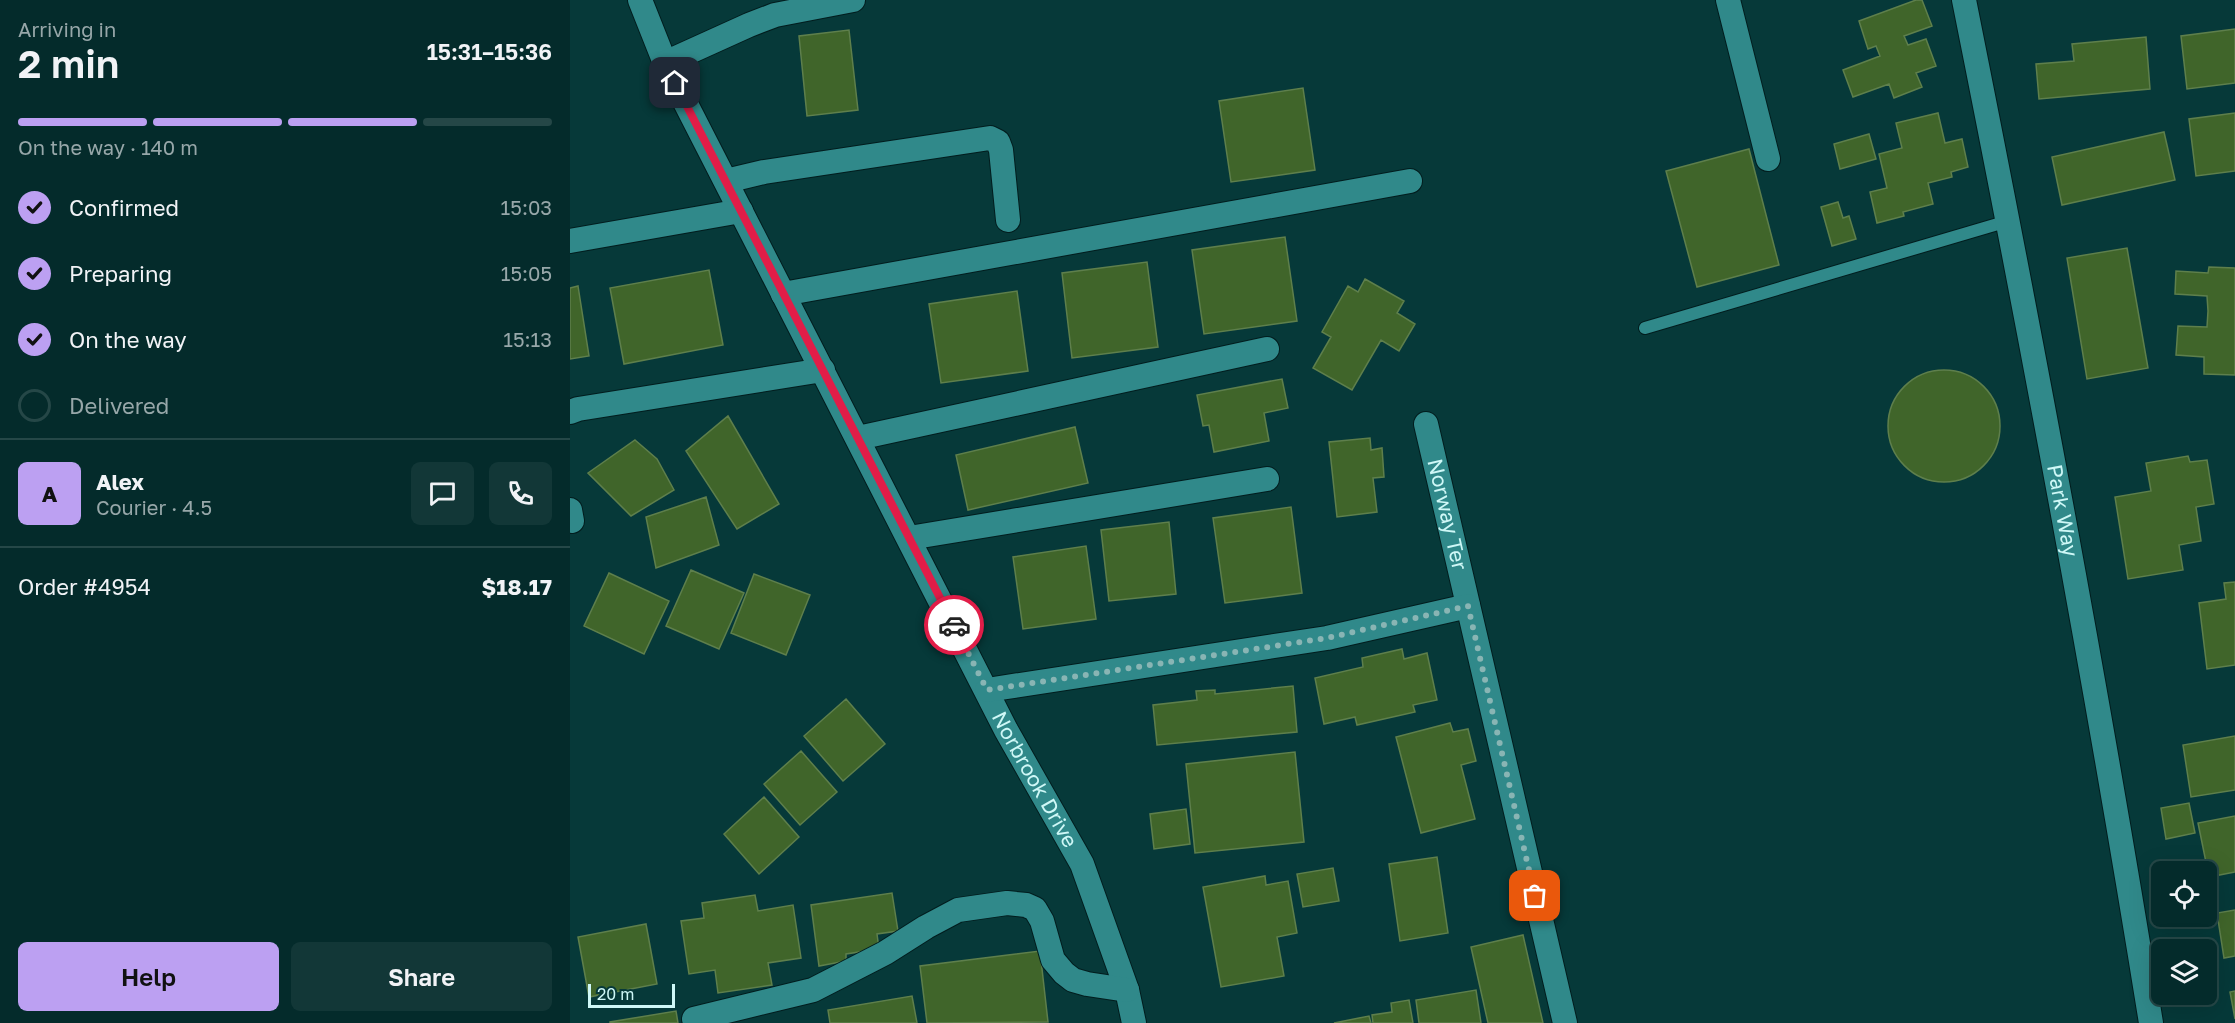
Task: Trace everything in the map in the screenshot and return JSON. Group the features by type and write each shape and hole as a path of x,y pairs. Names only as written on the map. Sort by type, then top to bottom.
{"street":[{"name":"Norbrook Drive","path":"640,0 665,63 1006,730 1082,864 1127,990 1134,1023"},
{"path":"665,63 775,15 853,0"},
{"path":"1728,0 1768,159"},
{"name":"Park Way","path":"1972,1 2008,221 2116,806 2151,1023"},
{"path":"726,181 764,172 990,138 998,142 1001,150 1008,220"},
{"path":"783,294 1410,181"},
{"path":"570,242 741,211"},
{"path":"858,438 1268,349"},
{"path":"570,412 823,370"},
{"name":"Norway Ter","path":"1426,424 1565,1023"},
{"path":"909,538 1267,479"},
{"path":"987,690 1327,638 1468,606"},
{"path":"694,1019 813,990 885,953 958,910 1007,903 1026,905 1035,909 1042,921 1053,960 1073,980 1127,990"}],"lane":[{"path":"1645,328 2008,221"}],"building":[{"path":"1916,0 1922,0 1932,26 1904,36 1908,45 1926,39 1936,66 1916,73 1922,87 1894,98 1889,84 1853,97 1843,70 1880,56 1876,46 1868,49 1859,21"},
{"path":"2235,29 2235,83 2187,89 2181,36"},
{"path":"849,30 858,110 807,116 799,36"},
{"path":"2146,37 2150,89 2039,99 2036,64 2074,61 2072,44"},
{"path":"1303,88 1315,170 1231,182 1219,101"},
{"path":"1938,113 1945,143 1962,139 1968,167 1951,172 1952,177 1928,183 1933,204 1903,212 1904,216 1877,223 1870,192 1887,188 1879,154 1902,148 1896,123"},
{"path":"2235,113 2235,171 2196,176 2189,119"},
{"path":"2164,132 2175,180 2062,205 2052,157"},
{"path":"1869,134 1876,159 1840,169 1834,144"},
{"path":"1749,149 1779,265 1697,287 1666,171"},
{"path":"1838,202 1843,218 1849,216 1856,239 1832,246 1821,207"},
{"path":"1285,237 1297,321 1204,334 1192,250"},
{"path":"2127,248 2148,368 2087,379 2067,258"},
{"path":"1147,262 1158,347 1072,358 1062,273"},
{"path":"2209,267 2235,268 2235,375 2204,374 2204,357 2176,355 2178,326 2207,327 2208,311 2207,296 2175,294 2176,271 2208,273"},
{"path":"709,270 723,345 624,364 610,288"},
{"path":"1365,279 1404,301 1397,313 1415,324 1399,351 1381,340 1352,390 1313,368 1331,337 1322,332 1348,286 1358,292"},
{"path":"578,286 589,356 570,359 570,288"},
{"path":"1017,291 1028,371 941,383 929,304"},
{"path":"1944,370 1965,374 1984,386 1996,405 2000,426 1996,447 1984,466 1965,478 1944,482 1923,478 1904,466 1892,447 1888,426 1892,405 1904,386 1923,374"},
{"path":"1282,379 1288,408 1264,413 1269,441 1214,452 1209,425 1203,426 1197,395"},
{"path":"728,416 779,504 737,529 686,451"},
{"path":"1075,427 1088,483 968,510 956,455"},
{"path":"1370,438 1371,450 1382,448 1384,477 1373,478 1377,512 1337,517 1329,442"},
{"path":"635,440 657,459 674,490 631,516 588,473"},
{"path":"2188,456 2190,462 2207,460 2214,504 2196,507 2201,541 2179,545 2183,570 2128,579 2115,497 2151,491 2146,463"},
{"path":"706,497 719,545 656,568 646,517"},
{"path":"1291,507 1302,593 1225,603 1213,518"},
{"path":"1169,522 1176,594 1109,601 1101,530"},
{"path":"1086,546 1096,619 1023,629 1013,557"},
{"path":"691,570 744,593 719,649 666,626"},
{"path":"609,573 669,601 644,654 584,626"},
{"path":"754,574 810,595 786,655 731,633"},
{"path":"2235,582 2235,665 2207,669 2199,603 2226,599 2224,583"},
{"path":"1402,649 1404,659 1427,653 1437,700 1413,705 1415,712 1357,725 1355,717 1324,724 1315,678 1363,667 1362,658"},
{"path":"1293,686 1297,732 1157,745 1153,705 1197,700 1196,691 1215,690 1215,694"},
{"path":"846,699 885,744 843,781 804,736"},
{"path":"1450,723 1453,732 1468,729 1476,761 1461,765 1475,819 1421,833 1396,737"},
{"path":"2235,736 2235,790 2191,797 2183,745"},
{"path":"801,751 837,792 800,825 764,784"},
{"path":"1295,752 1304,842 1195,853 1186,764"},
{"path":"764,797 799,837 759,874 724,834"},
{"path":"2189,803 2195,833 2166,839 2161,808"},
{"path":"1186,809 1190,844 1154,849 1150,814"},
{"path":"2235,816 2235,872 2217,875 2217,861 2206,861 2198,823"},
{"path":"1437,857 1448,933 1400,941 1389,864"},
{"path":"1333,868 1339,901 1303,907 1297,874"},
{"path":"1265,876 1266,885 1288,881 1297,933 1277,937 1284,976 1221,987 1203,887"},
{"path":"892,893 898,931 877,934 879,949 846,954 846,961 819,966 811,905"},
{"path":"755,895 758,911 793,905 801,958 768,963 772,985 718,993 715,970 689,974 681,921 704,918 702,903"},
{"path":"2235,910 2235,956 2224,958 2217,913"},
{"path":"646,924 657,984 589,997 578,937"},
{"path":"1523,935 1543,1023 1488,1023 1471,947"},
{"path":"1040,951 1048,1022 927,1023 920,966"},
{"path":"1476,990 1481,1023 1419,1023 1416,1000"},
{"path":"2235,991 2235,1019 2230,992"},
{"path":"912,996 917,1023 830,1023 828,1010"},
{"path":"1409,1000 1413,1023 1373,1023 1372,1015 1392,1012 1391,1003"},
{"path":"676,1011 678,1023 610,1023 610,1022"},
{"path":"1369,1016 1371,1023 1334,1023"}],"way so far":[{"path":"954,625 987,690 1327,638 1468,606 1535,896"}],"route":[{"path":"675,83 954,625"}]}
